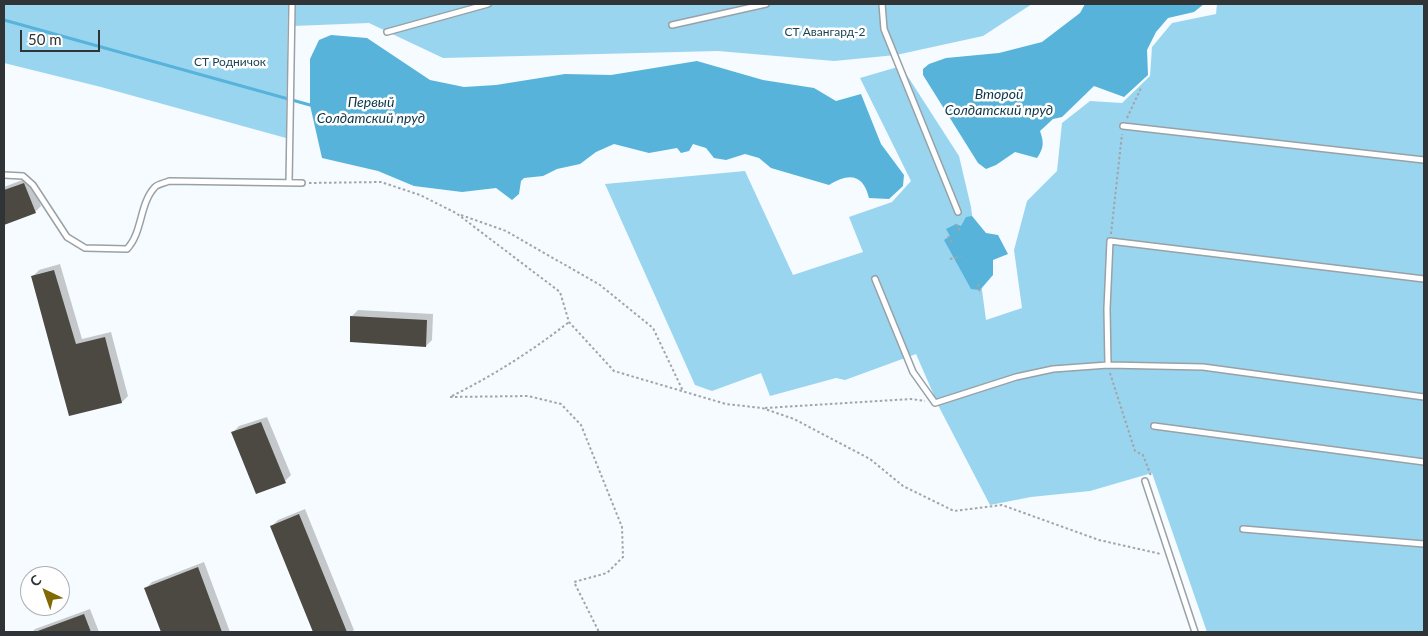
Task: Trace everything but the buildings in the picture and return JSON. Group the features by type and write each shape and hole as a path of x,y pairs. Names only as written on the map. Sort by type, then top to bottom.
{"lane":[{"path":"289,183 292,4"},
{"path":"387,32 488,4"},
{"path":"672,25 766,4"},
{"path":"882,4 884,29 958,212"},
{"path":"1123,126 1424,160"},
{"path":"4,175 23,176 33,185 67,238 85,248 127,249 133,242 148,197 155,186 169,181 302,183"},
{"path":"1108,364 1107,309 1110,241 1424,279"},
{"path":"875,279 913,372 935,403 1016,377 1053,370 1108,364 1203,367 1424,397"},
{"path":"1154,426 1424,462"},
{"path":"1146,481 1195,632"},
{"path":"1243,529 1424,544"}],"path":[{"path":"1110,241 1123,126 1141,88"},
{"path":"302,183 381,182 420,195 456,213 506,232 600,285 653,328 683,391"},
{"path":"456,213 560,292 569,322 614,371 726,404 762,408 911,398 935,403"},
{"path":"956,224 960,231"},
{"path":"948,236 953,244"},
{"path":"950,259 961,256"},
{"path":"978,284 980,294"},
{"path":"569,322 535,349 487,378 450,397 528,396 561,404 581,425 622,527 623,557 606,573 574,582 599,632"},
{"path":"1108,364 1135,451 1143,455 1151,476 1146,481"},
{"path":"762,408 794,419 861,455 903,486 954,511 1002,505 1099,540 1170,557"}],"green space":[{"name":"СТ Родничок","path":"4,4 288,4 286,138 101,87 4,63"},
{"name":"СТ Авангард-2","path":"295,4 1032,4 983,36 896,55 834,61 718,51 443,58 369,23 293,26"},
{"path":"1217,4 1424,4 1424,632 1207,632 1152,473 1090,491 1031,497 990,505 939,407 916,354 845,380 836,378 770,396 761,373 712,391 695,385 605,184 745,171 793,275 863,252 849,217 892,202 911,181 860,78 901,66 959,156 971,207 986,320 1022,308 1014,250 1027,201 1057,171 1062,123 1090,101 1122,103 1150,76 1152,47 1172,23 1216,14"}],"water":[{"name":"Второй Солдатский пруд","path":"1085,4 1204,4 1194,12 1168,18 1156,32 1147,50 1148,75 1124,97 1094,86 1062,117 1053,119 1040,131 1043,145 1037,158 1015,152 996,165 986,169 978,163 923,75 923,69 929,64 946,58 999,53 1042,42 1080,13"},
{"name":"Первый Солдатский пруд","path":"331,35 367,38 430,80 464,87 496,85 565,74 611,75 697,61 763,80 814,88 836,101 861,94 881,144 904,175 903,186 889,199 869,198 863,184 854,178 842,178 829,185 771,168 759,158 745,154 726,160 714,158 706,148 693,144 689,151 681,153 677,148 649,153 614,144 596,152 580,164 557,169 543,176 524,178 521,181 519,194 512,200 496,188 462,192 414,186 378,171 322,158 310,105 310,59 319,40"},
{"path":"972,216 986,233 998,235 1008,254 993,260 993,275 980,290 971,289 944,240 950,236 946,229 956,224 961,226 966,217"}],"waterway":[{"path":"4,20 310,105"}]}
